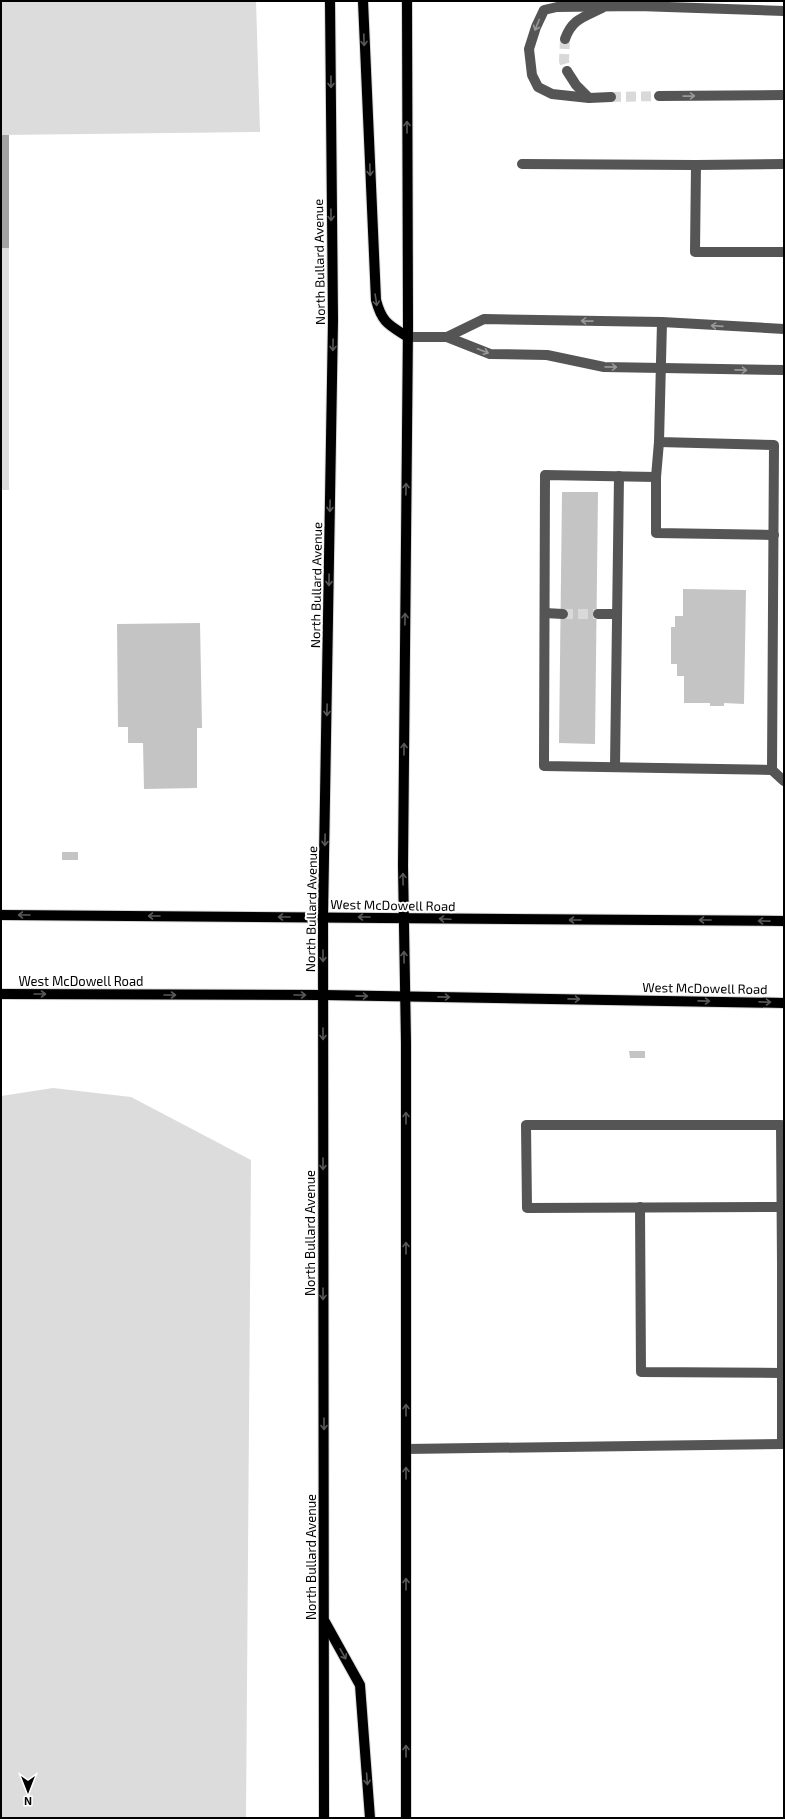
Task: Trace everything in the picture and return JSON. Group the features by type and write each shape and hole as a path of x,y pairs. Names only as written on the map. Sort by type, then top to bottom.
{"main road":[{"name":"North Bullard Avenue","path":"324,1818 323,917 333,320 330,1"},
{"path":"363,1 376,300 379,311 386,323 408,337"},
{"path":"406,1 408,337 403,918 405,996 406,1818"},
{"name":"West McDowell Road","path":"1,915 323,917 452,920 784,921"},
{"name":"West McDowell Road","path":"1,994 323,995 784,1003"},
{"path":"324,1620 360,1685 370,1818"}],"lane":[{"path":"611,97 589,98 552,94 538,87 532,75 529,49 536,26 544,10 558,7 605,7 784,11"},
{"path":"565,39 568,30 576,20 605,7"},
{"path":"567,71 576,85 589,98"},
{"path":"659,96 784,95"},
{"path":"522,164 784,164"},
{"path":"696,165 695,252 784,252"},
{"path":"447,337 484,319 662,322 784,330"},
{"path":"662,322 659,442 656,477 656,533 774,535"},
{"path":"408,337 447,337 490,354 547,355 604,367 784,370"},
{"path":"659,442 774,445 772,770"},
{"path":"656,477 545,475 544,766 772,770 784,781"},
{"path":"615,767 619,476"},
{"path":"545,613 564,614"},
{"path":"598,614 617,614"},
{"path":"406,1449 783,1444 782,1125 526,1125 527,1208 782,1207"},
{"path":"640,1207 641,1372 782,1373"}],"shaded area":[{"path":"1,1 256,1 260,132 1,135"},
{"path":"1,135 9,135 9,248 1,248"},
{"path":"1,248 9,248 9,490 1,490"},
{"path":"53,1088 131,1097 251,1160 246,1818 1,1818 1,1096"}],"building":[{"path":"562,492 598,492 595,744 559,743"},
{"path":"683,589 746,590 744,704 724,703 724,706 710,706 710,703 684,703 684,676 677,676 677,664 671,664 671,627 675,627 675,616 683,616"},
{"path":"200,623 202,728 197,728 197,788 144,789 143,743 128,743 128,727 118,727 117,624"},
{"path":"62,852 78,852 78,860 62,860"},
{"path":"629,1051 645,1051 645,1058 630,1058"}],"tunnel":[{"path":"565,39 564,61 567,71"},
{"path":"611,97 659,96"},
{"path":"563,614 598,614"}]}
